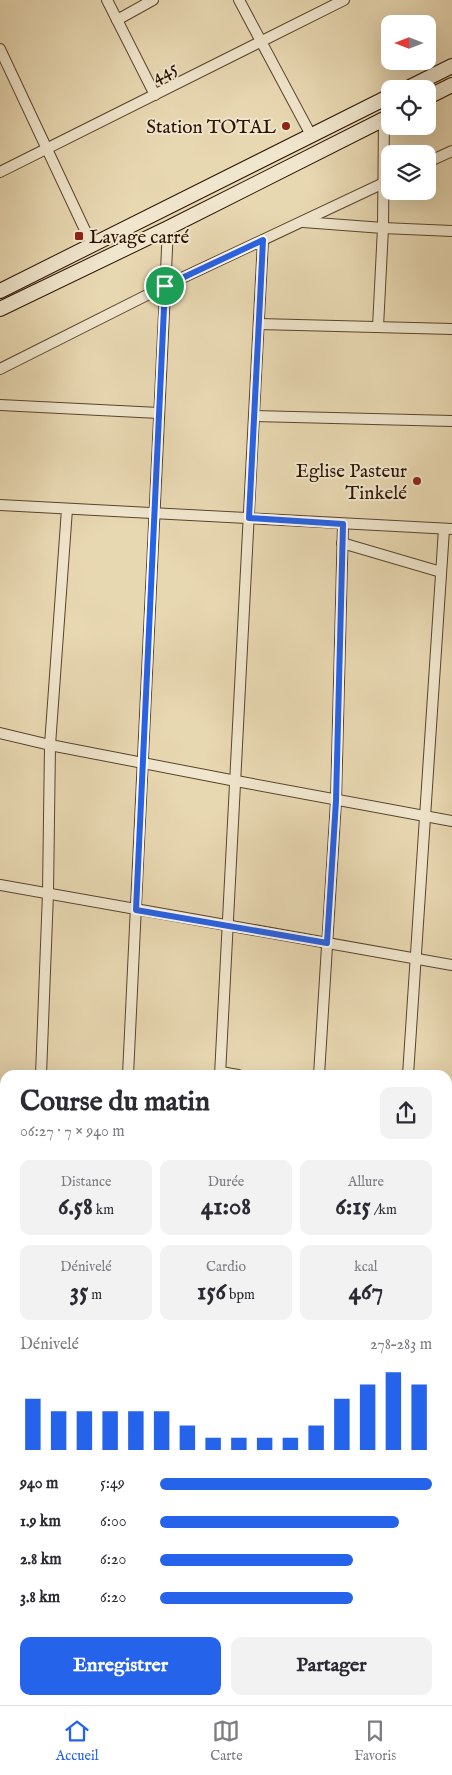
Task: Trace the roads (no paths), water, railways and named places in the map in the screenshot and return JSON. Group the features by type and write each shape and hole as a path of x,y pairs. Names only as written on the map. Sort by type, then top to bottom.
{"main road":[{"path":"424,80 452,66"},
{"path":"436,93 452,85"},
{"path":"0,291 381,100"},
{"path":"0,309 168,228 381,120"}],"street":[{"path":"107,0 155,95"},
{"path":"117,20 153,0"},
{"path":"239,0 311,135"},
{"name":"445","path":"0,172 344,0"},
{"path":"0,49 92,245"},
{"path":"436,158 452,151"},
{"path":"0,370 165,286 381,184"},
{"path":"378,327 385,200"},
{"path":"302,222 452,231"},
{"path":"128,1070 168,228"},
{"path":"220,1070 263,240"},
{"path":"259,324 452,329"},
{"path":"0,405 159,413"},
{"path":"254,416 452,421"},
{"path":"0,505 448,529 441,572 408,1070"},
{"path":"41,1070 48,893 50,745 67,509"},
{"path":"319,1070 336,801 343,524"},
{"path":"342,543 441,572"},
{"path":"0,733 50,745 336,801 452,821"},
{"path":"0,885 452,965"}],"place":[{"name":"Station TOTAL","path":"286,126"},
{"name":"Lavage carré","path":"79,236"},
{"name":"Eglise Pasteur Tinkelé","path":"417,481"}]}
